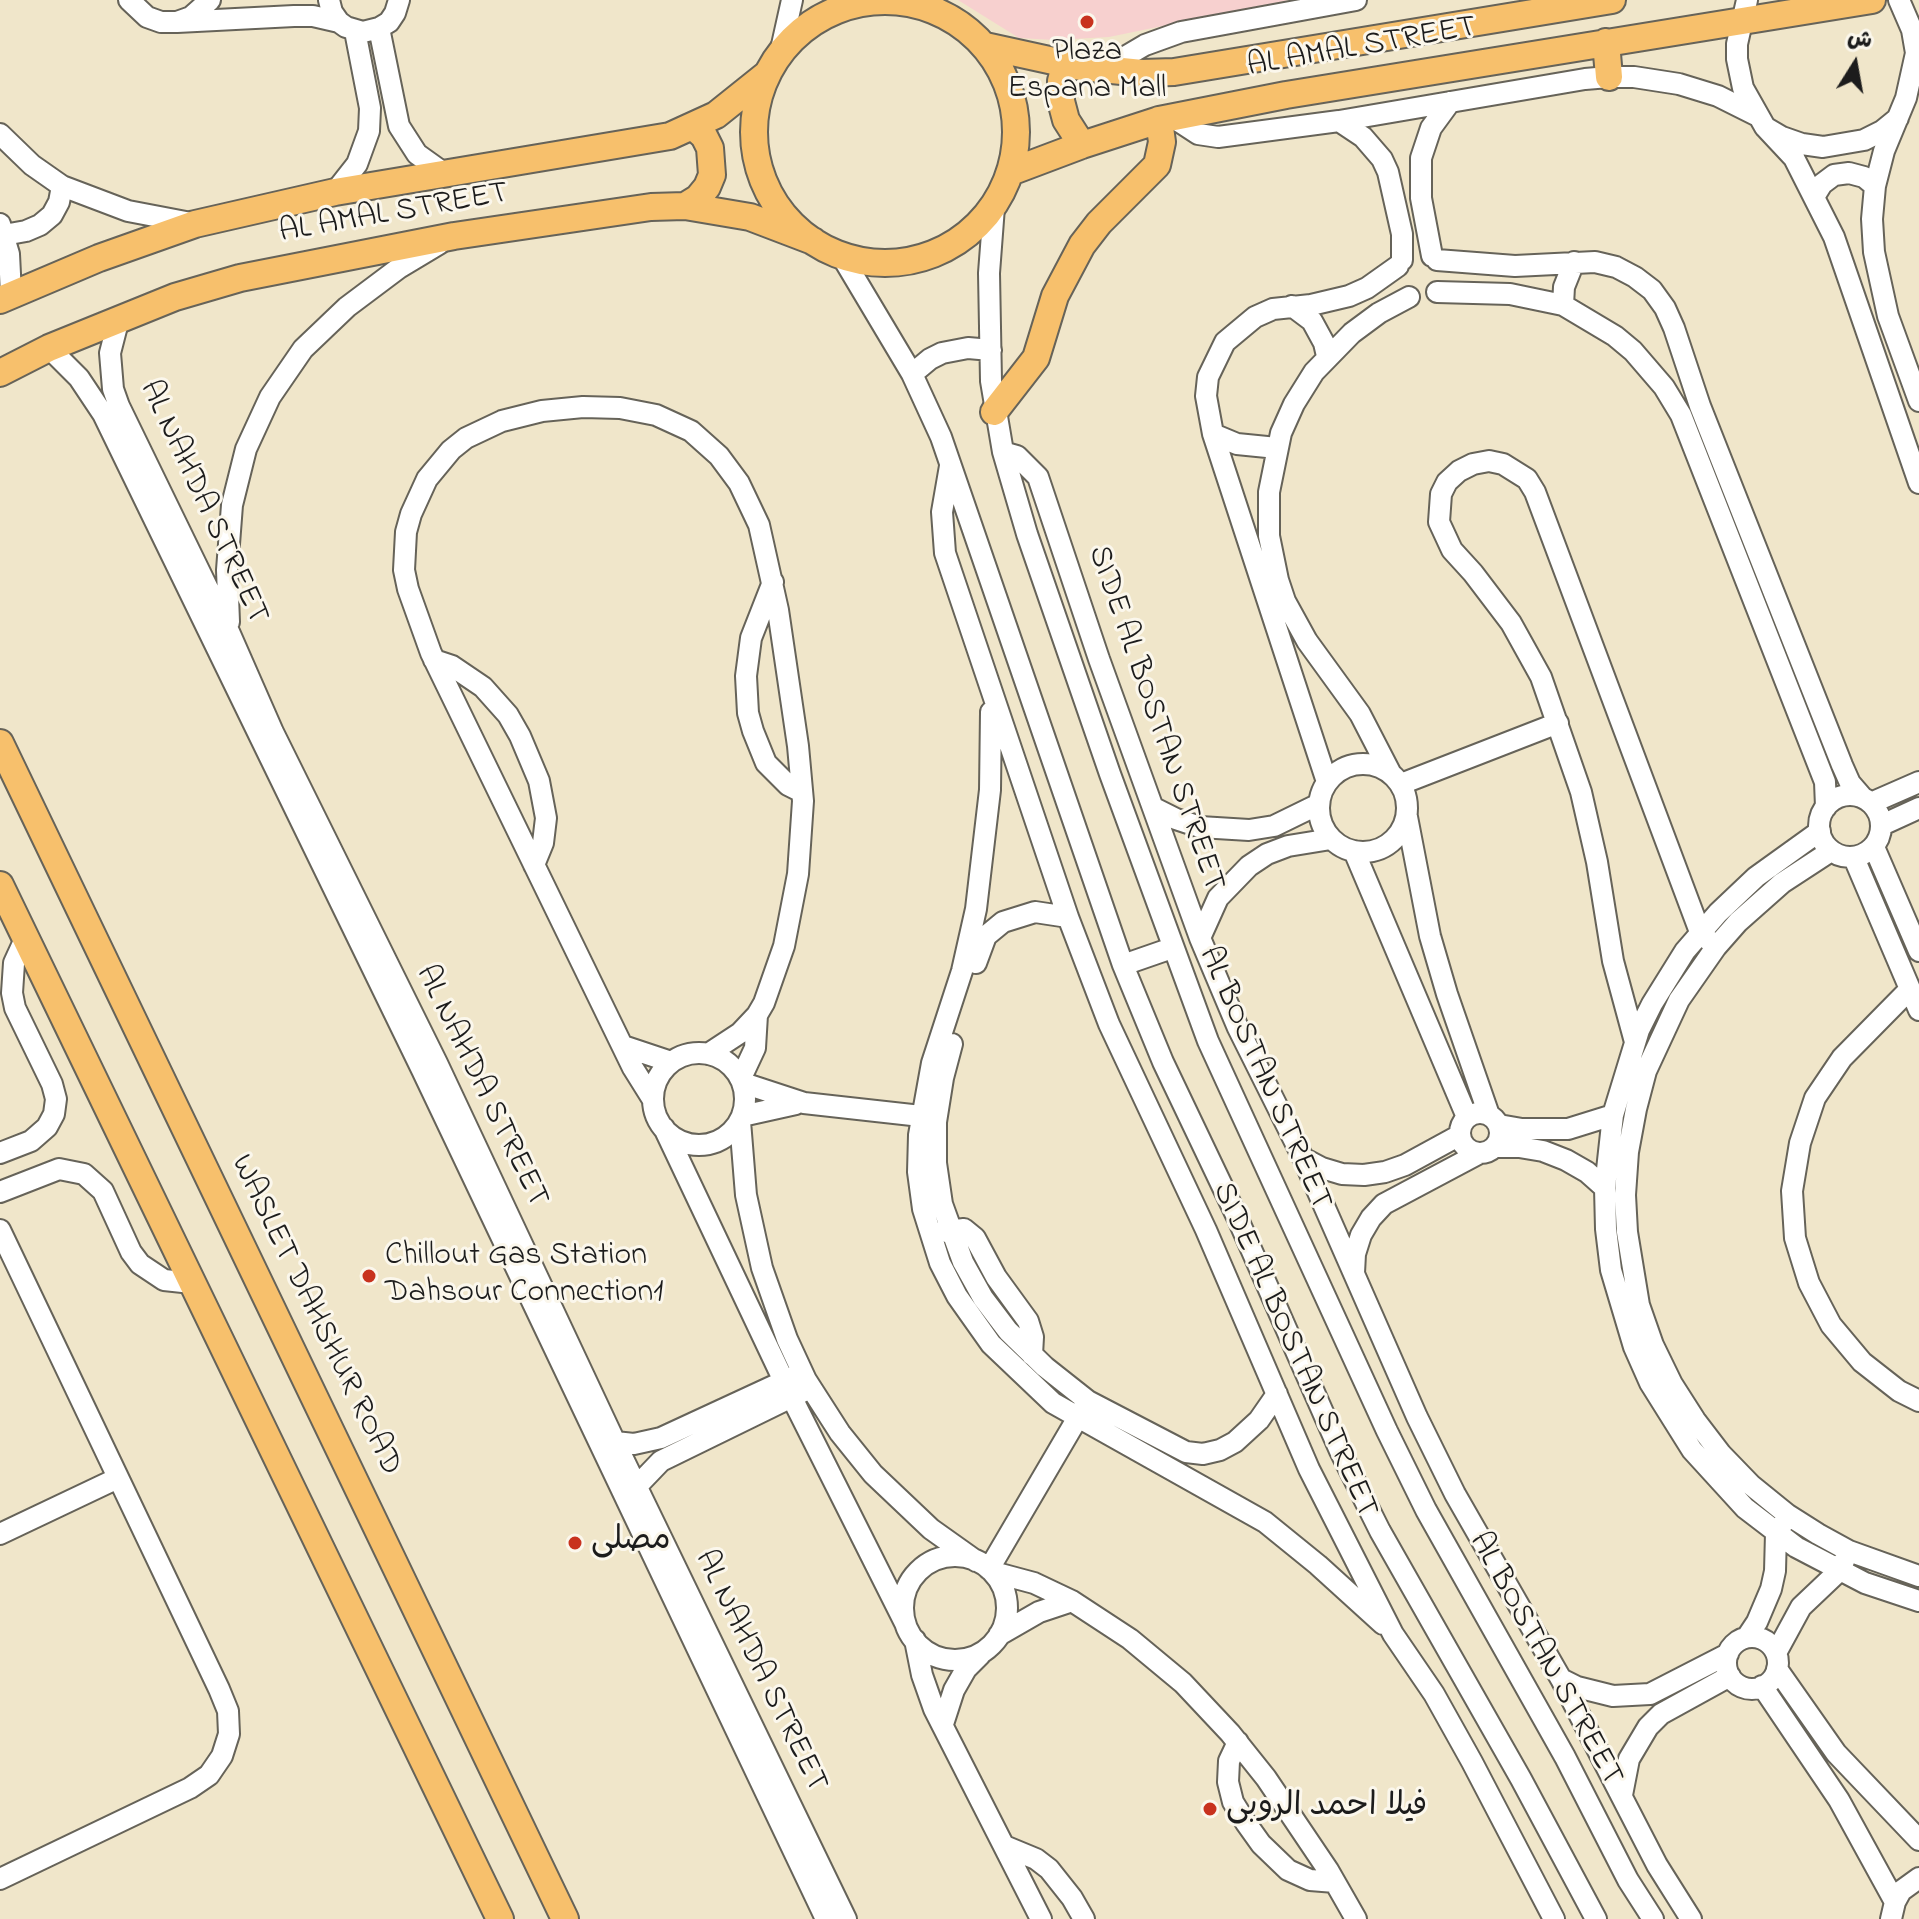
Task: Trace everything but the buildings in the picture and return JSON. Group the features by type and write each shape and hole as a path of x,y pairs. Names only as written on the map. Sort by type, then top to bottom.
{"main road":[{"name":"AL AMAL STREET","path":"985,46 1112,70 1174,72 1612,0"},
{"name":"AL AMAL STREET","path":"1013,171 1165,119 1286,95 1606,42 1744,10 1872,0"},
{"path":"891,1 916,5 961,26 985,46 1002,72 1013,102 1017,134 1013,171 994,207 964,238 926,257 883,264 841,255 813,241 789,220 770,195 758,165 754,134 757,102 774,63 797,35 817,20 840,9 865,3 891,1"},
{"path":"1606,42 1609,77"},
{"path":"1066,62 1061,81 1061,101 1066,120 1082,145"},
{"name":"AL AMAL STREET","path":"6,297 99,258 195,224 335,192 670,136 694,127 736,101 774,63"},
{"path":"994,412 1036,358 1055,296 1082,245 1099,223 1157,165 1165,119"},
{"path":"685,206 698,198 712,175 710,148 704,136 694,127"},
{"name":"AL AMAL STREET","path":"1,372 49,348 175,297 240,278 454,236 651,207 685,206 750,217 813,241"},
{"name":"WASLET DAHSHUR ROAD","path":"0,743 565,1919"},
{"path":"0,885 500,1919"}],"street":[{"path":"129,0 147,17 161,22 313,16 372,31 379,28 401,4"},
{"path":"177,22 191,17 210,0"},
{"path":"329,0 332,12 347,26 370,108 369,131 357,164 335,192"},
{"path":"774,63 792,0"},
{"path":"925,0 961,26"},
{"path":"1112,70 1145,45 1181,32 1356,0"},
{"path":"1899,0 1912,30 1915,72 1884,151 1875,186 1872,219 1879,284 1919,401"},
{"path":"1744,10 1737,44 1739,73 1760,121 1794,158 1834,237 1919,483"},
{"path":"379,28 399,126 417,154 445,174"},
{"path":"1165,119 1198,134 1218,137 1339,121 1609,77 1634,77 1679,84 1718,96 1782,137 1802,144 1833,146 1864,140 1898,118"},
{"path":"1339,121 1373,147 1388,172 1402,234 1396,280 1409,297 1427,298 1441,286 1443,273 1435,258 1421,198 1421,158 1431,128 1450,102"},
{"path":"0,134 32,165 62,186 128,211 195,224"},
{"path":"1814,197 1822,184 1834,175 1849,173 1864,177 1875,186"},
{"path":"6,297 12,275 2,229 26,231 40,225 52,215 62,186"},
{"name":"AL BOSTAN STREET","path":"994,207 989,273 991,350 994,412 1003,452 1027,534 1172,948 1208,1041 1426,1510 1565,1757 1628,1880 1653,1919"},
{"path":"230,634 227,570 232,505 246,449 270,397 303,349 347,307 399,268 454,236"},
{"path":"1327,782 1213,434 1206,396 1208,377 1225,342 1255,317 1292,306 1349,296 1375,283 1416,252 1435,258 1515,266 1595,262 1616,267 1652,290 1665,308 1842,765 1850,783 1867,800 1880,817 1881,833 1874,847 1854,858 1831,851 1822,839 1821,815 1839,797 1855,796 1867,800 1919,782"},
{"path":"841,255 912,374 937,426 1123,965 1163,1062 1237,1217 1340,1451 1380,1531 1521,1779 1596,1919"},
{"path":"1563,305 1564,287 1574,262"},
{"path":"1437,292 1510,294 1563,305 1615,336 1650,368 1681,415 1825,782 1826,807"},
{"path":"1354,1273 1355,1254 1361,1235 1384,1204 1487,1150 1499,1140 1447,994 1430,936 1407,806 1396,779 1354,704 1307,641 1282,591 1273,558 1268,514 1277,448 1294,404 1327,356 1365,322 1409,297"},
{"path":"1292,306 1312,321 1327,356"},
{"name":"AL NAHDA STREET","path":"119,318 110,353 110,371 119,406 230,634 266,736 422,1070 629,1489 767,1778 826,1919"},
{"name":"AL NAHDA STREET","path":"49,348 79,378 103,414 266,736 437,1063 615,1442 629,1489"},
{"path":"912,374 942,353 968,348 991,350"},
{"path":"1664,387 1688,371"},
{"path":"708,1054 730,1041 757,1015 774,982 792,911 801,838 802,792 791,692 773,582 759,525 747,497 719,456 691,431 656,415 620,408 562,408 522,415 482,429 451,450 427,479 411,514 404,551 404,570 412,607 434,660 534,865 639,1079 653,1100 658,1120 797,1385 910,1632 929,1653 947,1659 966,1659 983,1651"},
{"path":"1213,434 1237,444 1277,448"},
{"name":"SIDE AL BOSTAN STREET","path":"1003,452 1017,456 1038,477 1099,659 1200,938 1238,1028 1303,1158 1417,1417 1455,1494 1561,1679 1657,1865 1691,1919"},
{"path":"1635,1042 1613,961 1587,815 1541,677 1527,649 1493,597 1452,550 1439,522 1441,494 1447,482 1459,471 1489,461 1503,464 1527,479 1535,492 1700,932 1716,947"},
{"name":"SIDE AL BOSTAN STREET","path":"950,462 942,512 945,553 1068,917 1109,1024 1206,1230 1309,1469 1393,1634 1434,1694 1554,1919"},
{"path":"773,582 751,638 746,676 748,713 766,763 788,785 802,792"},
{"path":"434,660 460,671 483,687 508,715 520,736 539,781 546,818 543,843 534,865"},
{"path":"991,692 990,790 976,909 962,971 932,1063 921,1116 918,1172 939,1232 952,1288 991,1344 1032,1385 1083,1410 1186,1452 1203,1454 1235,1442 1259,1420 1277,1394"},
{"path":"1396,779 1558,723"},
{"path":"1396,779 1375,765 1357,764 1340,770 1327,782 1319,804 1321,823 1331,839 1354,851 1374,851 1399,835 1407,817"},
{"path":"1154,808 1200,827 1224,831 1274,826 1319,804"},
{"path":"1882,825 1919,808"},
{"path":"1820,831 1756,877 1700,932 1666,979 1635,1042 1613,1115 1605,1188 1611,1270 1695,1420 1721,1454 1751,1485 1788,1515 1849,1551 1919,1576"},
{"path":"1200,938 1218,898 1249,866 1267,854 1288,846 1331,839"},
{"path":"1874,847 1919,951"},
{"path":"1354,851 1464,1126 1467,1148 1519,1147 1543,1151 1587,1172 1605,1188"},
{"path":"1831,851 1771,893 1716,947 1679,1000 1661,1035 1646,1071 1628,1152 1625,1195 1630,1307 1650,1383 1677,1429 1717,1480 1776,1533 1839,1571 1919,1601"},
{"path":"1854,858 1919,1010"},
{"path":"1068,917 1052,913 1019,915 993,928 981,947 946,1063 938,1107 936,1163 939,1232 963,1262 983,1298 1008,1331 1083,1410 1265,1522 1318,1565 1393,1634"},
{"path":"0,1153 31,1141 47,1127 54,1114 56,1099 52,1084 15,1008 12,993 14,963 25,939"},
{"path":"1123,965 1172,948"},
{"path":"1910,989 1842,1058 1815,1098 1800,1143 1792,1191 1795,1238 1809,1283 1831,1325 1862,1362 1899,1391 1919,1401"},
{"path":"742,1080 755,1048 757,1015"},
{"path":"1208,1041 1238,1028"},
{"path":"623,1046 671,1062"},
{"path":"653,1100 657,1079 671,1062 689,1054 708,1054 727,1062 742,1080 746,1100 741,1119 746,1195 756,1244 797,1385 882,1484 931,1529 986,1567 1004,1592 1007,1603 1007,1614 999,1635"},
{"path":"742,1080 804,1103 921,1116"},
{"path":"664,1128 685,1143 710,1144 733,1131 741,1119 804,1103"},
{"path":"1303,1158 1342,1174 1364,1175 1405,1165 1464,1126 1478,1113 1522,1129 1568,1129 1613,1115"},
{"path":"31,1141 44,1173"},
{"path":"0,1192 44,1173 72,1170 95,1181 103,1191 131,1252 140,1264 164,1280 192,1283"},
{"path":"1206,1230 1237,1217"},
{"path":"0,1230 228,1711 229,1734 222,1756 209,1775 190,1788 0,1879"},
{"path":"615,1442 634,1444 661,1438 797,1385"},
{"path":"629,1489 661,1461 797,1385"},
{"path":"986,1567 1083,1410"},
{"path":"0,1534 118,1478"},
{"path":"1788,1515 1776,1533 1775,1571 1757,1622 1747,1637 1735,1643 1728,1654 1727,1669 1741,1686 1762,1686 1771,1679 1801,1607 1839,1571 1849,1551"},
{"path":"1041,1919 927,1692 903,1613 905,1594 914,1576 921,1569 947,1557 1034,1583 1072,1601 1157,1660 1207,1707 1238,1742 1283,1801 1356,1919"},
{"path":"943,1724 954,1690 966,1669 999,1635 1039,1612 1072,1601"},
{"path":"1747,1637 1761,1639 1836,1753 1919,1840"},
{"path":"1561,1679 1577,1687 1613,1696 1650,1694 1728,1654"},
{"path":"1622,1795 1629,1759 1648,1727 1661,1714 1730,1676"},
{"path":"1762,1686 1839,1800 1893,1910"},
{"path":"1238,1742 1229,1761 1228,1782 1233,1802 1246,1823 1288,1870 1310,1880 1335,1882"},
{"name":"AL NAHDA STREET","path":"767,1778 846,1919"},
{"path":"1007,1847 1036,1859 1049,1869 1084,1919"},
{"path":"1628,1880 1657,1865"},
{"path":"1893,1910 1901,1891 1919,1878"}],"shaded area":[{"name":"Plaza Espana Mall","path":"958,0 1289,0 1109,37 1054,40 1019,38"}],"place":[{"name":"Plaza Espana Mall","path":"1087,22"},
{"name":"Chillout Gas Station Dahsour Connection1","path":"369,1276"},
{"name":"مصلى","path":"575,1543"},
{"name":"فيلا احمد الروبى","path":"1210,1809"}]}
